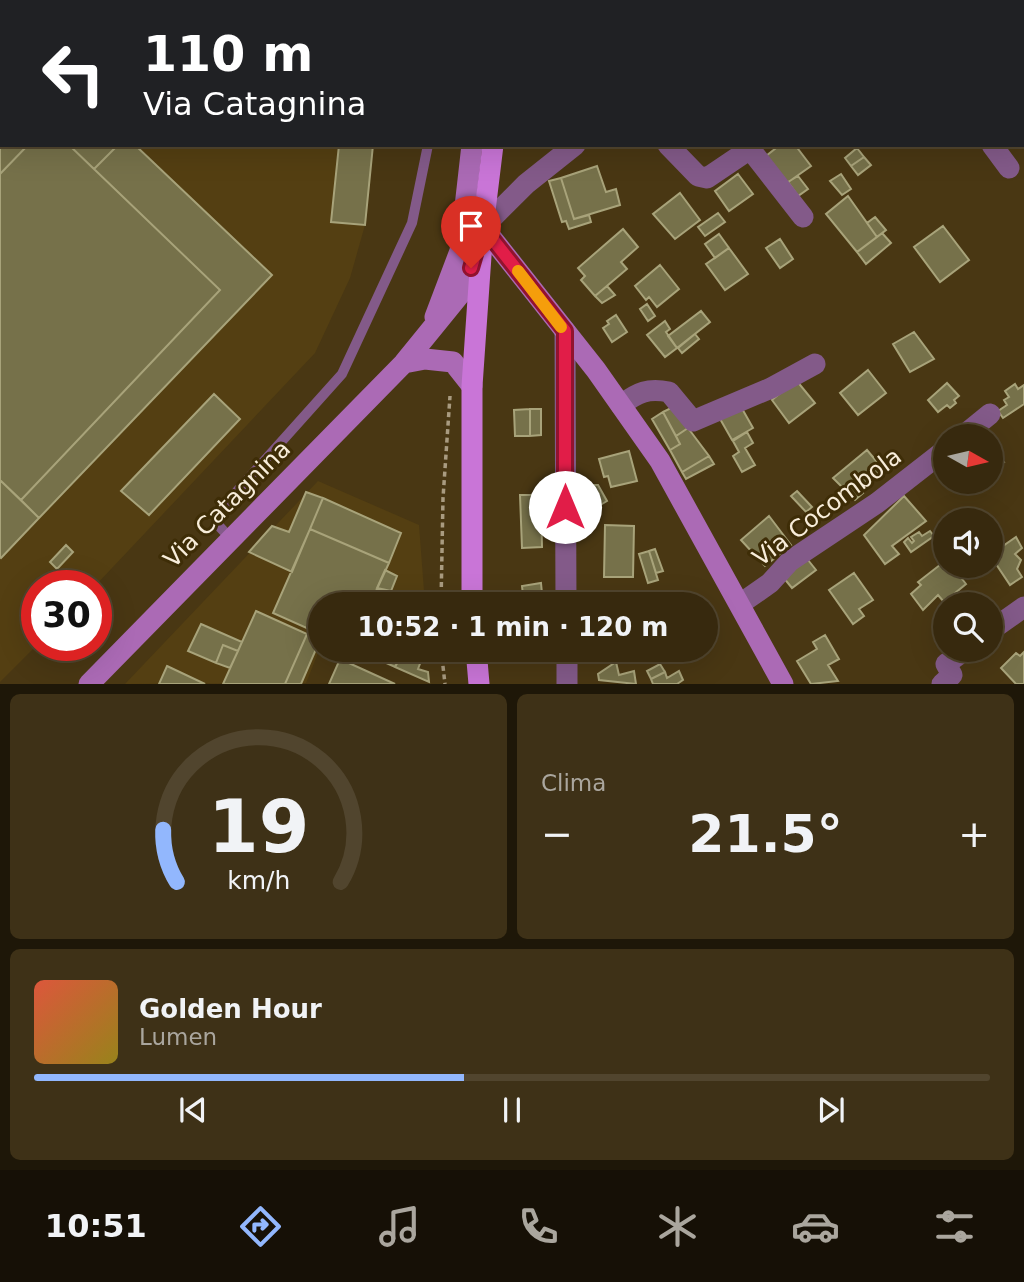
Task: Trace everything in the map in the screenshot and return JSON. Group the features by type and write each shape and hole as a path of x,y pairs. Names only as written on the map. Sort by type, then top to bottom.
{"main road":[{"path":"430,333 460,251 472,147"},
{"path":"472,592 472,386 483,227 493,147"},
{"name":"Via Catagnina","path":"89,684 404,363 430,333 464,288 483,227"},
{"name":"Via Cocombola","path":"483,227 621,405 660,461 783,684"},
{"path":"404,363 425,359 453,362 472,386"},
{"path":"477,662 479,684"}],"street":[{"path":"483,227 527,184 573,147"},
{"path":"670,147 698,176 707,178 750,149 803,217"},
{"path":"994,147 1009,167"},
{"path":"565,331 566,592"},
{"path":"621,405 637,393 651,388 669,392 693,422 771,388 815,364"},
{"path":"977,424 990,414"},
{"name":"Via Cocombola","path":"740,604 770,583 790,562 877,503 933,459"},
{"path":"1003,622 1024,607"},
{"path":"567,662 567,684"},
{"path":"942,684 952,675 946,664 949,662"}],"lane":[{"path":"230,538 219,526 218,517 237,490 330,391 356,348 412,223 428,147"}],"path":[{"path":"441,592 443,498 453,362"},
{"path":"442,662 445,684"}],"shaded area":[{"path":"0,147 373,147 365,225 350,278 315,353 110,570 21,570 21,661 0,682"},
{"path":"318,481 419,525 424,592 308,592 308,662 314,662 306,683 125,684"}],"building":[{"path":"0,147 26,147 0,174"},
{"path":"26,147 71,147 220,290 21,500 0,480 0,174"},
{"path":"71,147 116,147 94,169"},
{"path":"116,147 137,147 272,275 39,518 21,500 220,290 94,169"},
{"path":"339,147 373,147 365,225 331,222"},
{"path":"777,147 797,147 811,166 787,183 766,156"},
{"path":"857,148 864,157 851,166 845,158"},
{"path":"864,157 871,165 858,175 851,166"},
{"path":"597,166 606,192 616,189 620,205 574,219 561,178"},
{"path":"738,174 753,194 729,211 715,191"},
{"path":"841,174 851,189 842,195 830,181"},
{"path":"798,176 808,189 798,196 788,182"},
{"path":"561,178 574,219 589,215 591,222 569,229 566,221 562,222 549,181"},
{"path":"680,193 700,220 675,239 653,214"},
{"path":"848,196 877,237 857,252 826,214"},
{"path":"718,213 725,222 705,236 698,227"},
{"path":"875,217 886,230 877,237 867,223"},
{"path":"943,226 969,260 940,282 914,247"},
{"path":"623,229 638,247 621,262 627,269 595,296 581,280 585,276 578,268"},
{"path":"882,233 891,243 866,264 857,252"},
{"path":"719,234 729,248 715,258 705,244"},
{"path":"780,239 793,259 780,268 766,248"},
{"path":"729,248 748,274 725,290 706,264"},
{"path":"660,265 679,289 657,307 649,297 646,300 635,286"},
{"path":"607,286 615,295 602,303 595,296"},
{"path":"647,304 655,316 648,321 640,309"},
{"path":"701,311 710,322 677,348 668,336"},
{"path":"616,315 627,332 612,342 603,328 609,324 607,321"},
{"path":"665,321 670,329 666,332 677,348 665,357 647,335"},
{"path":"914,332 934,359 910,372 893,344"},
{"path":"695,334 699,339 682,353 678,348"},
{"path":"868,370 886,393 858,415 840,393"},
{"path":"796,380 815,403 789,423 772,400"},
{"path":"947,383 959,396 950,408 947,405 938,412 928,400"},
{"path":"1015,384 1018,389 1024,385 1024,404 1003,418 998,411 1007,405 1004,400 1009,397 1005,391"},
{"path":"214,394 240,419 149,515 121,491"},
{"path":"740,405 753,428 732,440 719,417"},
{"path":"675,406 688,428 676,436 663,412"},
{"path":"530,409 541,409 541,435 530,436"},
{"path":"530,409 530,436 515,436 514,410"},
{"path":"663,412 680,444 670,450 652,419"},
{"path":"688,428 709,456 682,472 670,450 680,444 676,436"},
{"path":"747,432 753,443 745,448 755,465 742,472 733,456 739,452 733,441"},
{"path":"867,450 883,469 860,489 863,493 855,500 833,478"},
{"path":"629,451 637,481 611,487 608,476 604,477 599,459"},
{"path":"709,456 714,464 686,479 682,472"},
{"path":"0,480 39,518 1,558 0,557"},
{"path":"583,485 598,485 607,501 597,507 593,501 584,502"},
{"path":"797,491 812,507 806,512 791,496"},
{"path":"306,492 323,498 292,572 249,552 272,526 289,532"},
{"path":"520,495 541,495 542,547 522,548"},
{"path":"904,496 926,521 892,546 899,554 885,564 864,535"},
{"path":"323,498 401,533 389,563 310,529"},
{"path":"769,516 791,545 765,566 741,540"},
{"path":"605,525 634,526 633,577 604,577"},
{"path":"310,529 389,563 376,592 308,592 308,629 273,613"},
{"path":"930,531 933,535 911,552 904,542 908,538 912,543 914,541 911,537 919,532 922,536"},
{"path":"1016,537 1022,548 1015,554 1021,560 1017,569 1022,577 1010,585 1003,574 1003,546"},
{"path":"66,545 73,552 57,569 50,562"},
{"path":"655,549 663,571 656,573 649,551"},
{"path":"649,551 658,580 648,583 639,554"},
{"path":"804,555 816,570 792,588 783,577"},
{"path":"385,570 397,576 391,591 377,588"},
{"path":"933,570 933,578 961,578 966,584 956,592 933,592 933,600 923,610 911,594 921,585 918,582"},
{"path":"854,573 873,600 859,609 864,616 853,624 829,590"},
{"path":"541,583 542,592 523,592 522,586"},
{"path":"256,611 307,634 285,684 223,684"},
{"path":"201,624 242,642 238,651 223,645 216,663 188,651"},
{"path":"307,634 308,662 310,662 301,684 285,684"},
{"path":"825,635 839,659 828,665 838,681 811,684 797,661 817,649 813,642"},
{"path":"223,645 238,651 230,668 216,663"},
{"path":"1024,652 1024,684 1016,684 1001,668 1016,653 1020,656"},
{"path":"339,662 347,662 395,684 329,684"},
{"path":"384,662 398,662 395,667"},
{"path":"398,662 421,662 418,669 428,672 429,682 395,667"},
{"path":"616,662 619,675 634,671 636,684 599,680 598,674"},
{"path":"660,664 665,672 651,679 647,671"},
{"path":"167,666 205,684 159,684"},
{"path":"679,671 683,680 677,684 653,684 651,679 665,672 667,678"}],"slow traffic":[{"path":"518,271 561,327"}],"route":[{"path":"471,268 483,227 565,331 565,507"}]}
